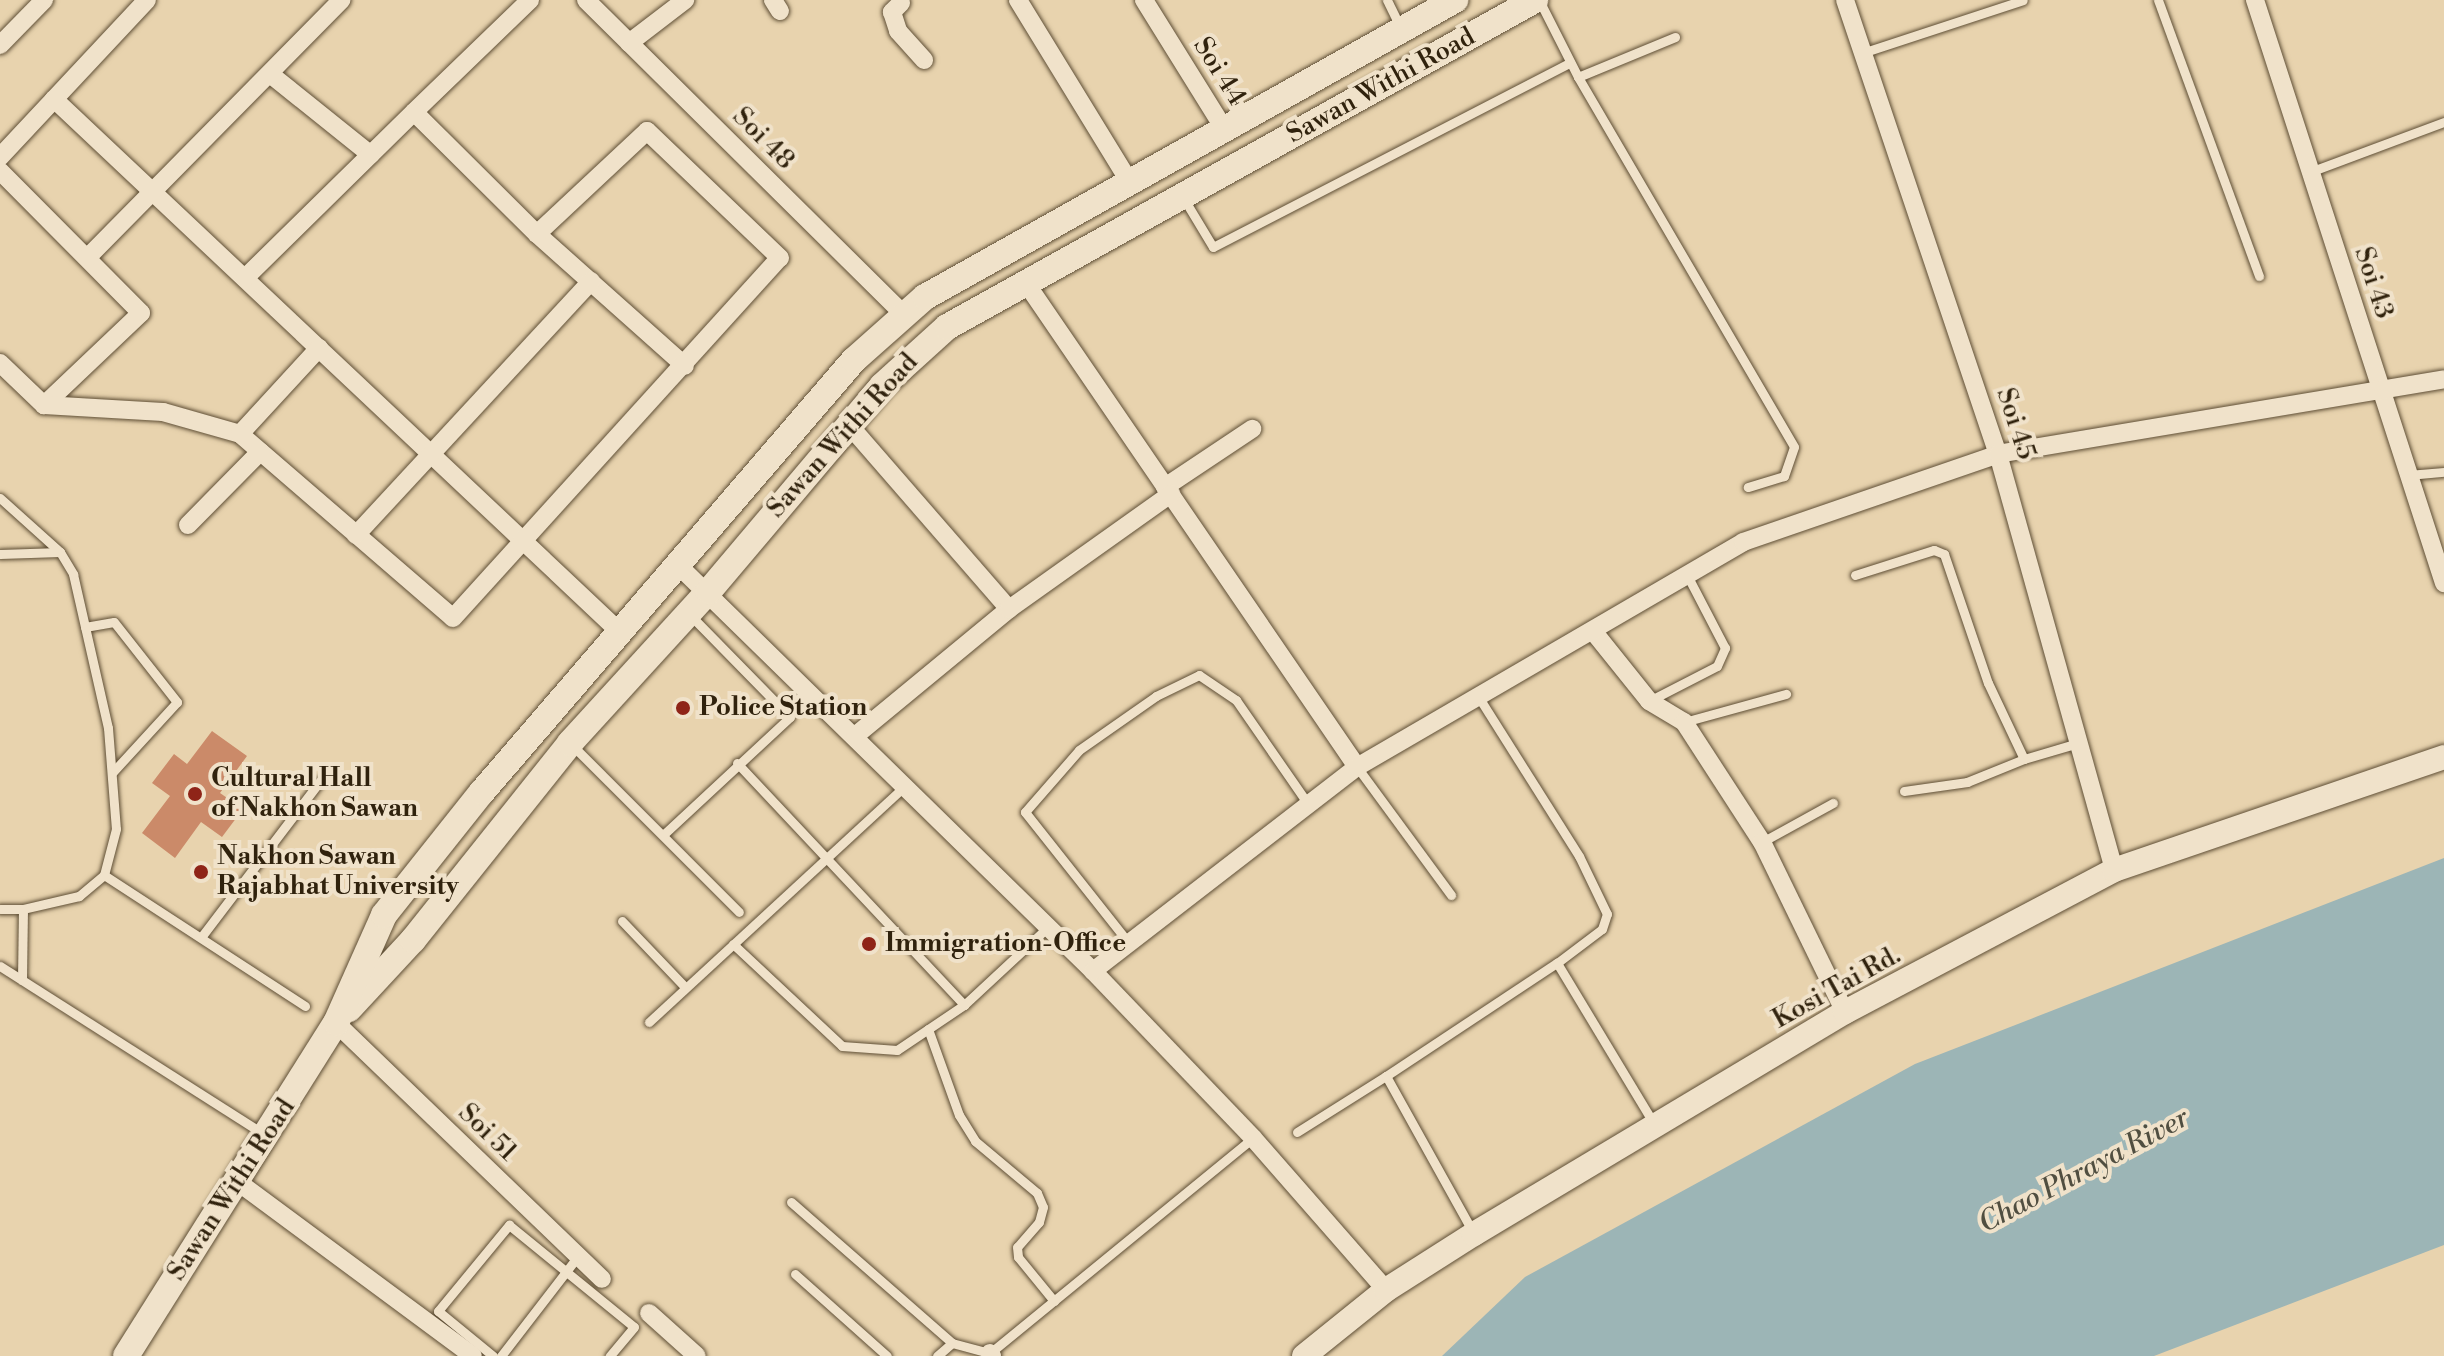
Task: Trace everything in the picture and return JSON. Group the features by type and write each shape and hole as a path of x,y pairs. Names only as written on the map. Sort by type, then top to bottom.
{"main road":[{"name":"Sawan Withi Road","path":"127,1356 269,1137 336,1023 384,915 482,792 680,567 854,360 925,297 1455,0"},
{"name":"Sawan Withi Road","path":"336,1023 413,940 570,743 709,591 882,386 947,327 1537,0"}],"street":[{"path":"0,45 44,0"},
{"path":"0,157 147,0"},
{"path":"88,257 341,0"},
{"path":"245,278 530,0"},
{"name":"Soi 48","path":"586,0 904,315"},
{"path":"629,43 685,0"},
{"path":"1018,0 1130,183"},
{"name":"Soi 44","path":"1144,0 1225,130"},
{"name":"Soi 45","path":"1845,0 1998,454 2114,870"},
{"name":"Soi 43","path":"2255,0 2444,583"},
{"path":"903,1 892,12 898,31 924,60"},
{"path":"270,74 371,155"},
{"path":"54,99 622,634"},
{"path":"414,112 537,234 685,366"},
{"path":"0,363 44,405 163,412 240,434 453,618 520,538 685,366 780,258 647,131 537,234"},
{"path":"0,171 141,313 44,405"},
{"path":"356,535 591,281"},
{"path":"1026,283 1357,767"},
{"path":"240,434 319,348"},
{"path":"1093,971 1357,767 1743,542 1998,454 2380,387 2444,379"},
{"path":"849,425 1009,609"},
{"path":"855,736 1009,609 1252,429"},
{"path":"188,525 260,452"},
{"path":"680,567 709,591 1093,971 1253,1138 1386,1290"},
{"path":"1593,631 1649,701 1684,722 1762,842 1845,1012"},
{"name":"Kosi Tai Rd.","path":"1304,1356 1386,1290 1474,1234 1845,1012 2114,870 2444,757"},
{"name":"Soi 51","path":"336,1023 602,1279"},
{"path":"238,1182 473,1356"},
{"path":"649,1313 687,1353"}],"lane":[{"path":"1387,0 1401,29"},
{"path":"1537,0 1578,77 1794,447 1784,476 1748,487"},
{"path":"1865,52 2023,0"},
{"path":"2158,0 2259,276"},
{"path":"1578,77 1675,37"},
{"path":"1182,196 1213,247 1570,63"},
{"path":"2310,172 2444,122"},
{"path":"2408,475 2444,472"},
{"path":"0,498 60,552 73,574 108,728 116,829 104,875 79,896 23,909 0,909"},
{"path":"1855,575 1934,550 1944,554 1988,683 2024,759"},
{"path":"0,554 60,552"},
{"path":"1649,701 1717,666 1725,648 1687,575"},
{"path":"663,835 790,717 688,614"},
{"path":"85,627 114,622 177,702 112,773"},
{"path":"1128,942 1025,812 1079,750 1156,696 1199,675 1236,700 1308,804"},
{"path":"1684,722 1786,694"},
{"path":"1297,1132 1557,963 1602,929 1607,914 1579,856 1478,696"},
{"path":"570,743 739,912"},
{"path":"1904,791 1967,782 2024,759 2078,743"},
{"path":"737,763 964,1005"},
{"path":"1357,767 1451,895"},
{"path":"202,936 321,780"},
{"path":"649,1022 905,786"},
{"path":"1762,842 1833,803"},
{"path":"104,875 202,936 305,1006"},
{"path":"22,980 23,909"},
{"path":"622,921 685,987"},
{"path":"733,944 842,1046 897,1050 964,1005 1048,927"},
{"path":"1557,963 1656,1127"},
{"path":"0,966 269,1137"},
{"path":"928,1029 959,1115 975,1141 1037,1193 1043,1207 1039,1222 1017,1247 1018,1257 1054,1301"},
{"path":"1386,1076 1474,1234"},
{"path":"791,1202 952,1343 991,1355 1253,1138"},
{"path":"493,1356 438,1311 509,1225 634,1327 610,1356"},
{"path":"501,1356 578,1256"},
{"path":"795,1274 887,1356"},
{"path":"937,1356 952,1343"}],"water":[{"name":"Chao Phraya River","path":"2444,858 2444,1245 2154,1356 1442,1356 1525,1277 1915,1064"}],"building":[{"name":"Cultural Hall of Nakhon Sawan","path":"212,731 247,756 220,793 243,809 222,837 201,822 175,858 142,833 170,796 152,783 174,754 187,764"}],"place":[{"name":"Police Station","path":"683,708"},
{"name":"Cultural Hall of Nakhon Sawan","path":"195,794"},
{"name":"Nakhon Sawan Rajabhat University","path":"201,872"},
{"name":"Immigration-Office","path":"869,944"}]}
